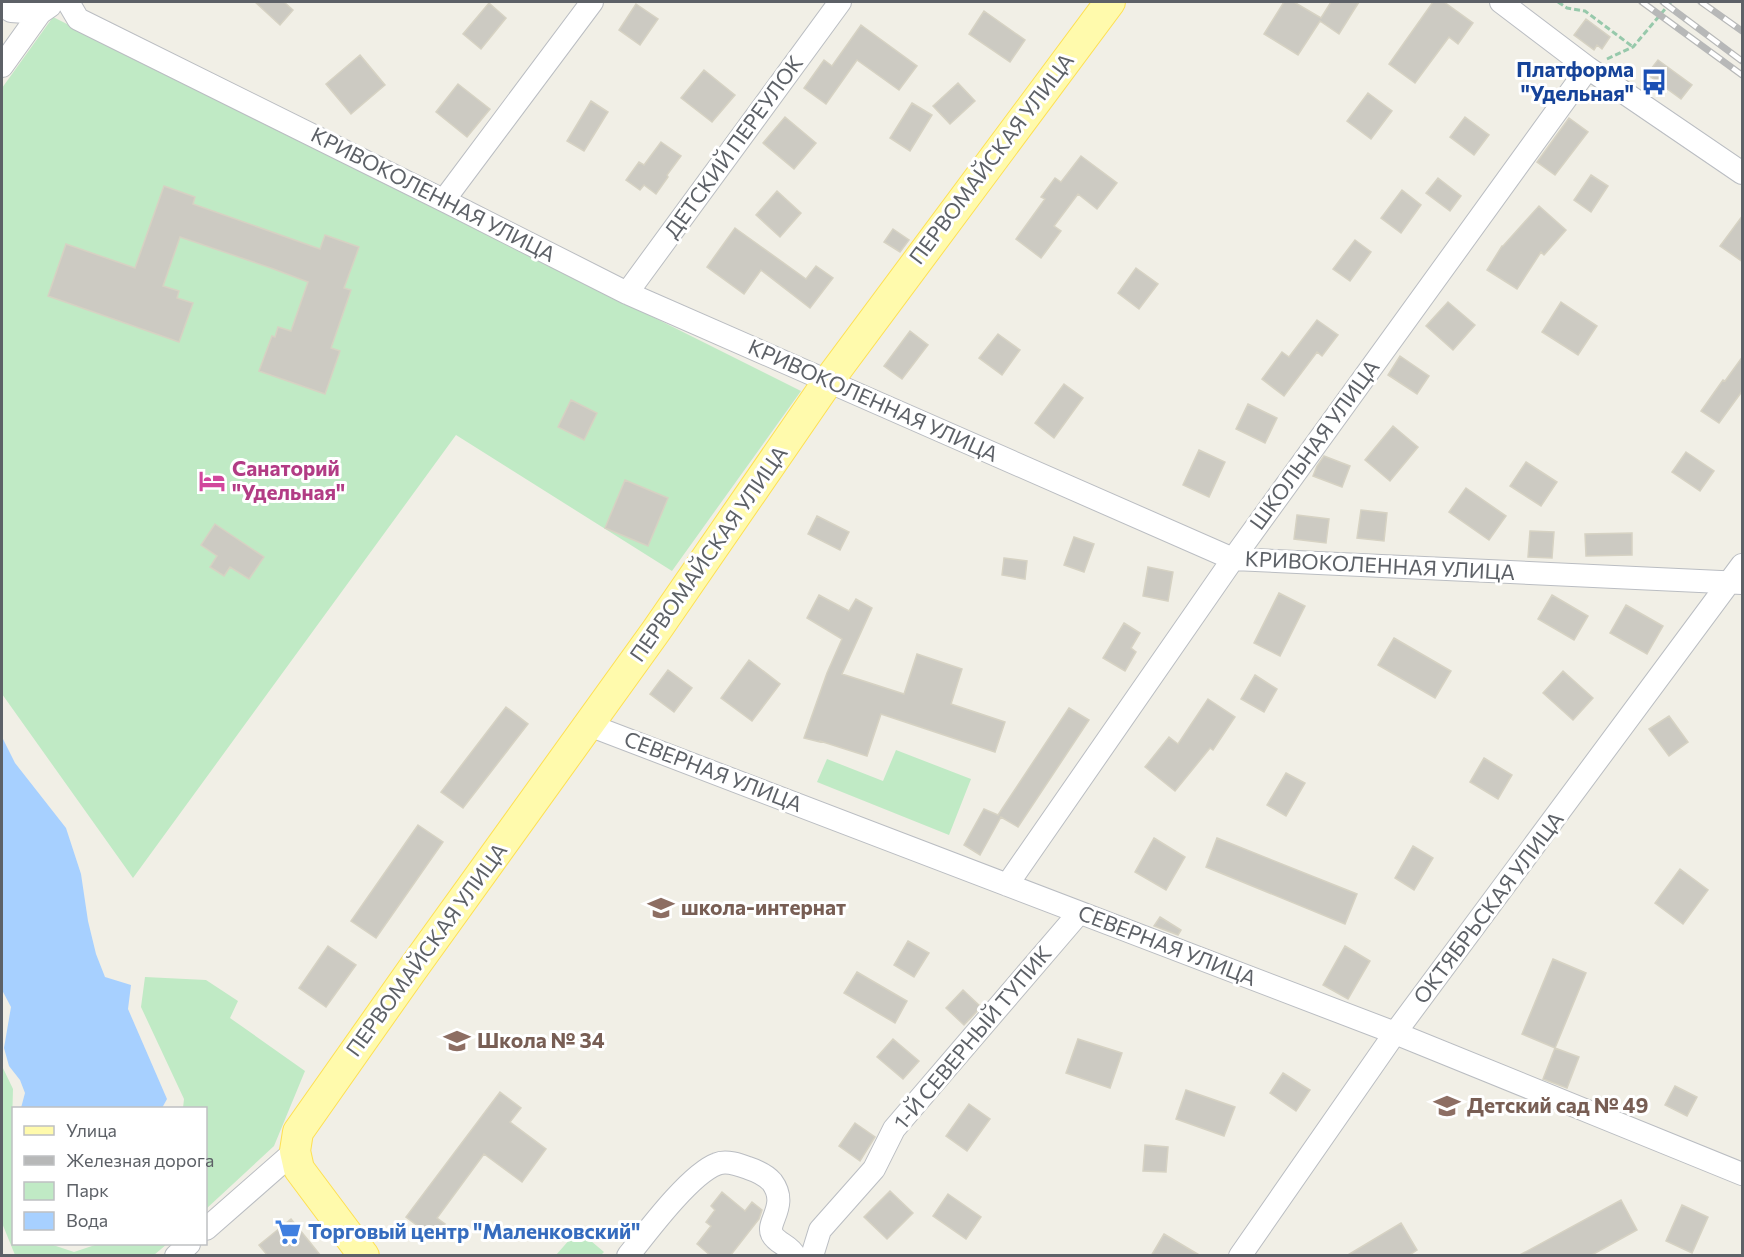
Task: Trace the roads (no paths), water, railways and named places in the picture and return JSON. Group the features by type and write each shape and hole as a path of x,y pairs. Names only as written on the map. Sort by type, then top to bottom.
{"main road":[{"name":"ПЕРВОМАЙСКАЯ УЛИЦА","path":"294,1151 298,1132 312,1109 663,621 829,380 1110,2"},
{"path":"294,1151 299,1170 364,1256"}],"street":[{"name":"КРИВОКОЛЕННАЯ УЛИЦА","path":"68,2 78,19 627,293 1233,559 1738,577"},
{"path":"444,200 592,2"},
{"name":"ДЕТСКИЙ ПЕРЕУЛОК","path":"627,293 840,2"},
{"path":"1501,2 1588,68 1743,173"},
{"path":"2,4 11,11 49,7"},
{"path":"2,66 49,7"},
{"name":"ШКОЛЬНАЯ УЛИЦА","path":"1007,885 1233,559 1588,68"},
{"name":"ОКТЯБРЬСКАЯ УЛИЦА","path":"1240,1256 1395,1034 1738,577"},
{"name":"СЕВЕРНАЯ УЛИЦА","path":"589,725 1395,1034 1743,1174"},
{"name":"1-Й СЕВЕРНЫЙ ТУПИК","path":"812,1256 820,1230 874,1169 894,1129 1079,913"},
{"path":"207,1228 294,1151"},
{"path":"627,1256 685,1188 718,1163 736,1164 758,1171 772,1182 779,1199 775,1220 771,1225 772,1234 778,1241 788,1246 795,1256"},
{"path":"176,1256 188,1245"}],"water":[{"path":"2,737 15,763 66,828 81,874 96,954 105,977 131,985 128,1009 167,1099 163,1107 21,1107 25,1093 20,1080 9,1066 4,1048 11,1007 2,990"}],"railway":[{"path":"1642,2 1742,75"},
{"path":"1663,2 1742,61"},
{"path":"1701,2 1742,31"}],"place":[{"name":"Платформа \"Удельная\"","path":"1654,82"},
{"name":"Санаторий \"Удельная\"","path":"212,481"},
{"name":"школа-интернат","path":"661,908"},
{"name":"Школа № 34","path":"457,1041"},
{"name":"Детский сад № 49","path":"1447,1106"},
{"name":"Торговый центр \"Маленковский\"","path":"288,1232"}]}
